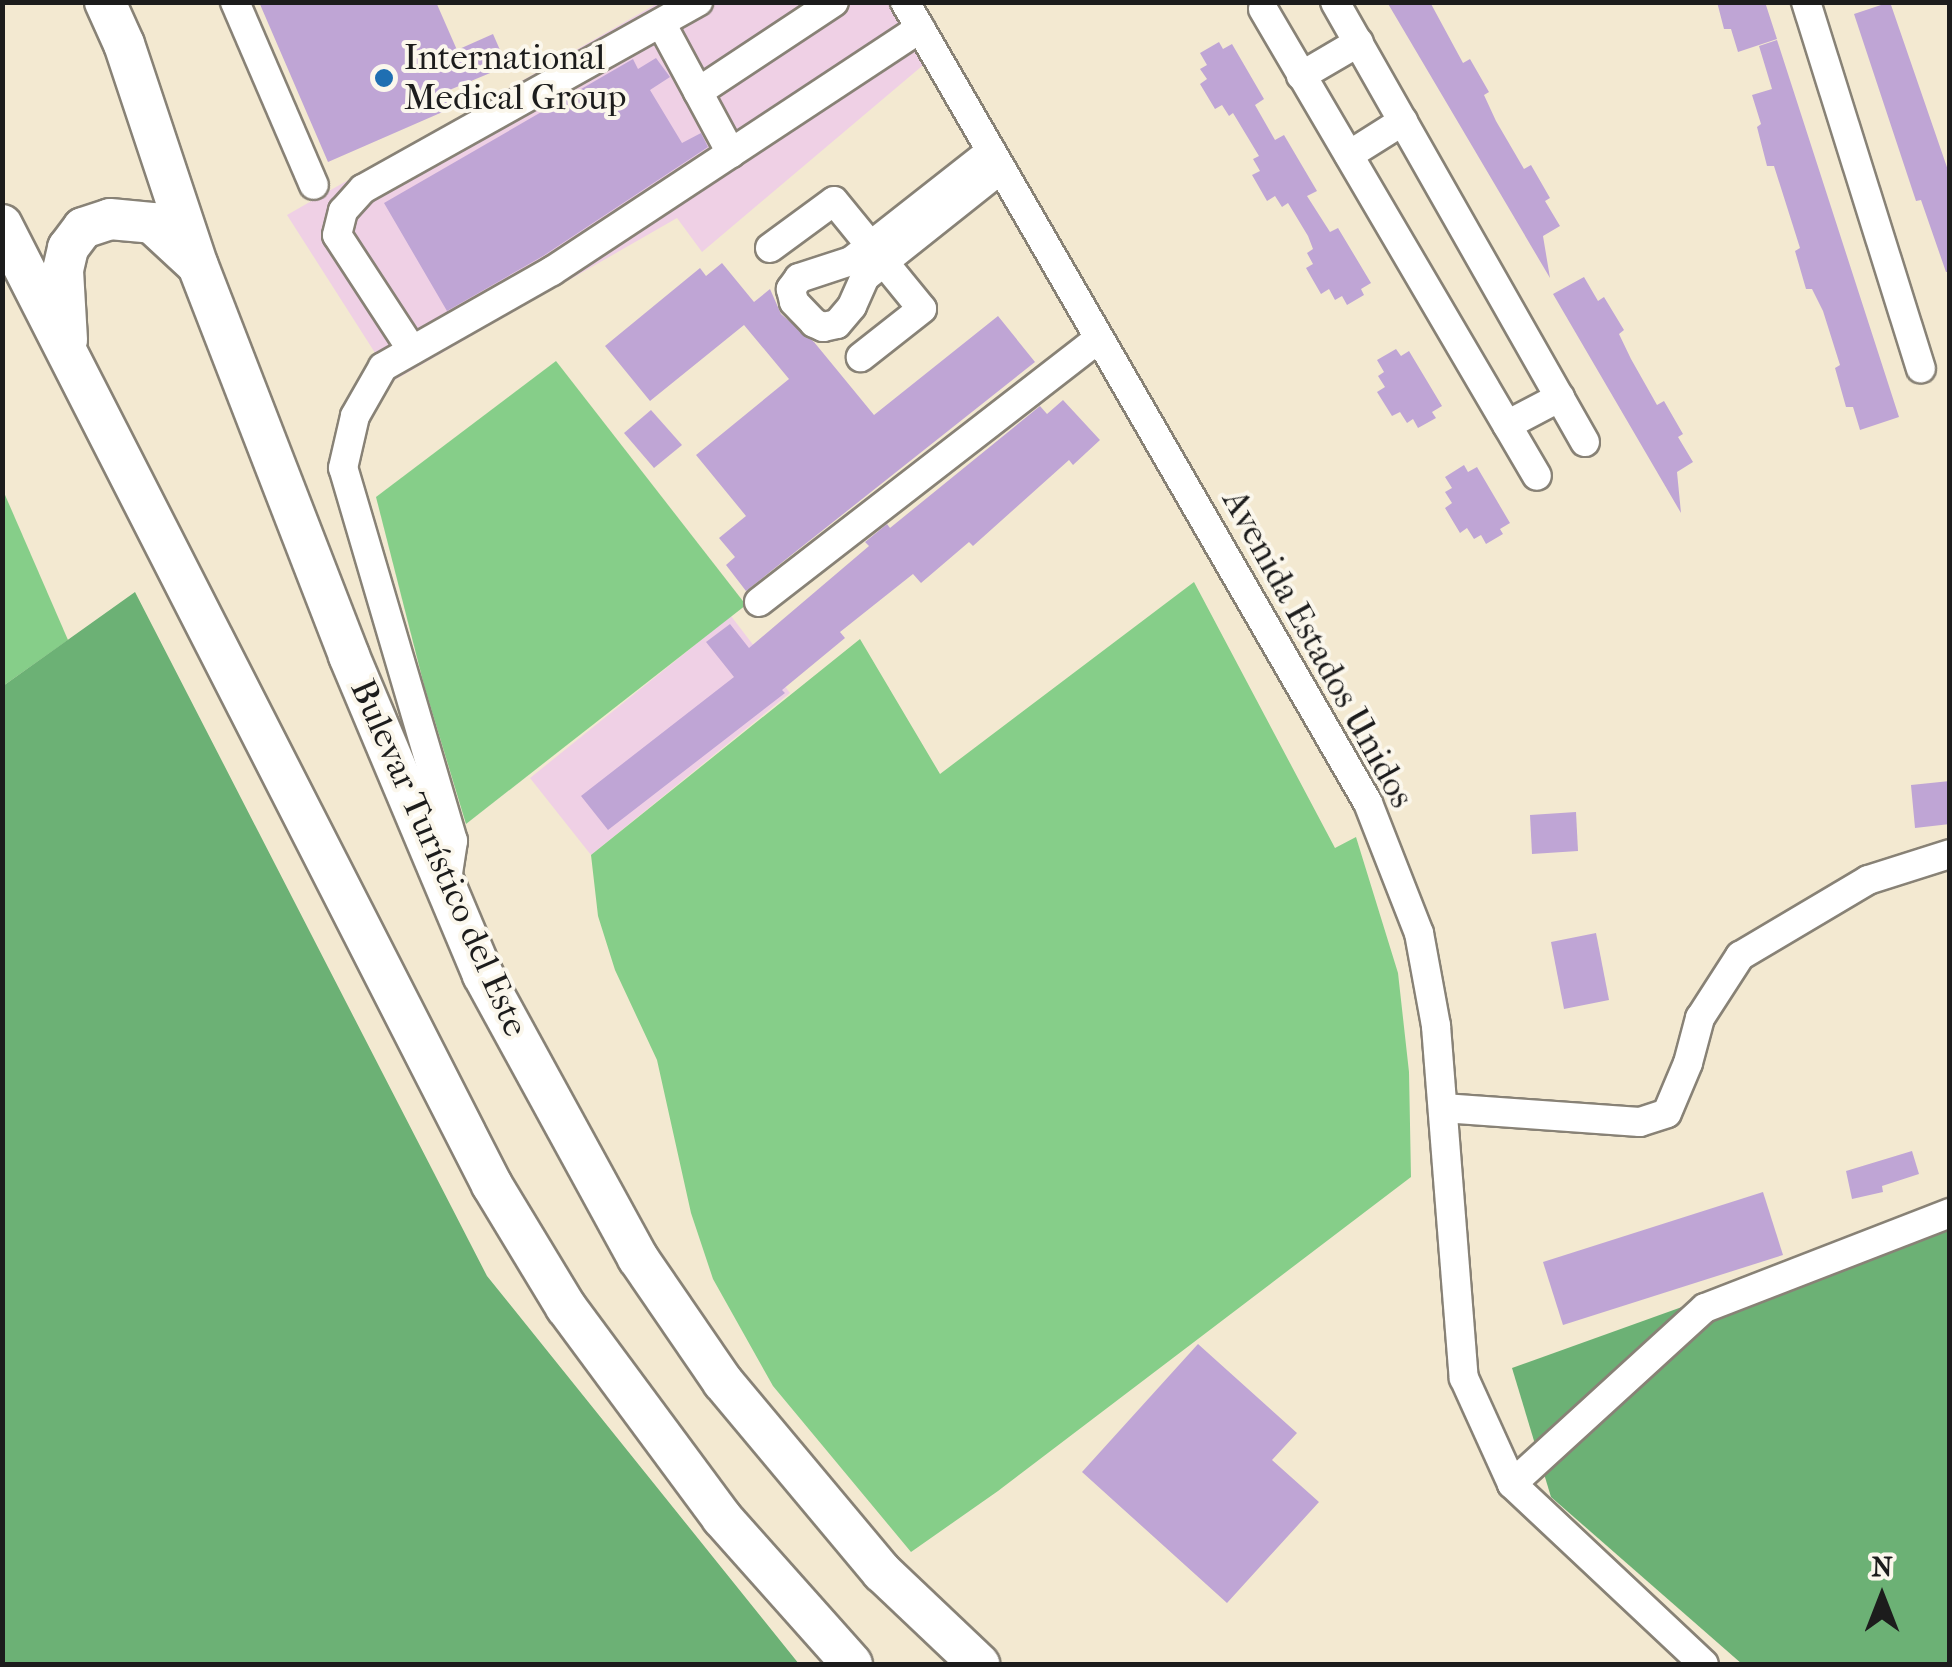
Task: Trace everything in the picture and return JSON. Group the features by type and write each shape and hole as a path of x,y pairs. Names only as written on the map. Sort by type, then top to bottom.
{"highway":[{"name":"Bulevar Turístico del Este","path":"106,2 124,44 198,266 349,656 484,976 638,1258 712,1367 882,1572 979,1664"},
{"path":"124,44 130,2"},
{"path":"68,355 63,270 68,248 83,228 110,219 152,223 198,266"},
{"path":"2,225 492,1185 566,1307 689,1474 808,1619 852,1664"}],"street":[{"path":"236,2 314,185"},
{"path":"412,350 338,235 343,211 363,189 698,2"},
{"path":"698,92 834,2"},
{"name":"Avenida Estados Unidos","path":"905,2 1368,804 1419,934 1436,1026 1464,1378 1512,1484 1704,1664"},
{"path":"1334,2 1585,442"},
{"path":"1806,2 1921,368"},
{"path":"1263,9 1537,476"},
{"path":"661,23 731,154"},
{"path":"446,888 453,841 343,468 355,416 383,367 552,271 920,28"},
{"path":"1302,76 1359,42"},
{"path":"1349,155 1403,121"},
{"path":"875,256 996,160"},
{"path":"770,248 834,202 922,309 861,357"},
{"path":"759,602 1099,338"},
{"path":"1507,425 1560,397"},
{"path":"1442,1108 1640,1122 1668,1112 1688,1063 1700,1018 1740,956 1868,880 1950,854"},
{"path":"1512,1484 1705,1308 1950,1213"}],"shaded area":[{"path":"658,3 891,3 928,61 702,252 677,218 393,381 287,215"},
{"path":"731,616 790,693 591,855 530,778"}],"green space":[{"path":"556,361 746,605 466,824 424,685 376,497"},
{"path":"2,488 68,640 3,686 2,686"},
{"path":"1194,582 1335,848 1356,837 1398,973 1409,1072 1411,1177 998,1491 911,1552 773,1386 713,1279 691,1213 657,1060 615,970 598,916 591,855 860,639 940,774"},
{"path":"135,592 487,1276 799,1664 3,1664 3,686"},
{"path":"1949,1211 1949,1664 1742,1664 1551,1497 1512,1368"}],"building":[{"name":"International Medical Group","path":"259,2 436,2 457,50 493,34 507,66 447,91 454,107 328,162"},
{"path":"1387,2 1430,2 1463,63 1470,59 1489,92 1484,95 1496,121 1524,169 1531,165 1550,198 1545,201 1560,226 1543,236 1550,278"},
{"path":"1717,2 1765,2 1777,39 1738,52 1731,29 1724,29"},
{"path":"1890,2 1950,176 1950,272 1946,272 1921,200 1916,201 1854,14"},
{"path":"1777,40 1899,417 1860,430 1853,407 1846,407 1835,368 1840,365 1823,311 1812,289 1806,289 1795,251 1800,248 1774,166 1767,166 1757,127 1761,124 1752,95 1772,89 1759,46"},
{"path":"1219,42 1223,49 1232,44 1264,99 1255,105 1275,140 1284,135 1317,191 1307,196 1330,232 1338,228 1371,283 1361,289 1364,295 1347,305 1342,296 1335,300 1329,289 1321,294 1306,268 1313,264 1307,253 1313,249 1308,236 1288,203 1282,207 1275,196 1267,201 1252,175 1260,171 1253,159 1259,156 1233,113 1229,116 1222,105 1215,109 1200,84 1207,79 1200,69 1207,65 1200,53"},
{"path":"656,58 670,77 650,90 682,143 701,133 708,147 543,256 447,311 384,203 633,59 638,69"},
{"path":"722,263 754,302 770,289 781,314 814,342 874,415 998,316 1035,362 746,591 726,565 735,557 719,538 746,516 696,455 789,379 744,325 650,401 605,346 700,268 706,276"},
{"path":"1584,277 1598,301 1604,297 1624,330 1619,334 1657,405 1664,401 1683,434 1678,437 1693,462 1677,472 1681,513 1553,294"},
{"path":"1396,349 1401,356 1409,351 1442,406 1432,412 1436,418 1418,428 1413,419 1407,423 1400,412 1392,416 1377,392 1385,387 1378,376 1384,372 1377,360"},
{"path":"1063,400 1100,440 1073,465 1069,460 973,546 969,542 921,583 913,574 840,632 845,638 782,690 785,693 608,830 581,796 734,677 706,642 730,624 749,648 869,546 865,542 887,524 890,528 1040,406 1047,414"},
{"path":"651,410 682,445 654,468 624,433"},
{"path":"1464,465 1468,472 1477,467 1510,523 1500,529 1503,534 1486,544 1481,535 1474,539 1467,528 1460,533 1445,508 1452,503 1445,492 1452,488 1445,477"},
{"path":"1950,781 1950,824 1915,828 1911,785"},
{"path":"1576,812 1578,851 1532,854 1530,815"},
{"path":"1596,933 1609,1000 1564,1009 1551,942"},
{"path":"1912,1151 1919,1174 1882,1186 1883,1192 1852,1199 1846,1171"},
{"path":"1763,1192 1783,1255 1563,1325 1543,1262"},
{"path":"1198,1344 1297,1433 1272,1460 1319,1502 1227,1603 1082,1472"}],"place":[{"name":"International Medical Group","path":"384,78"}]}
